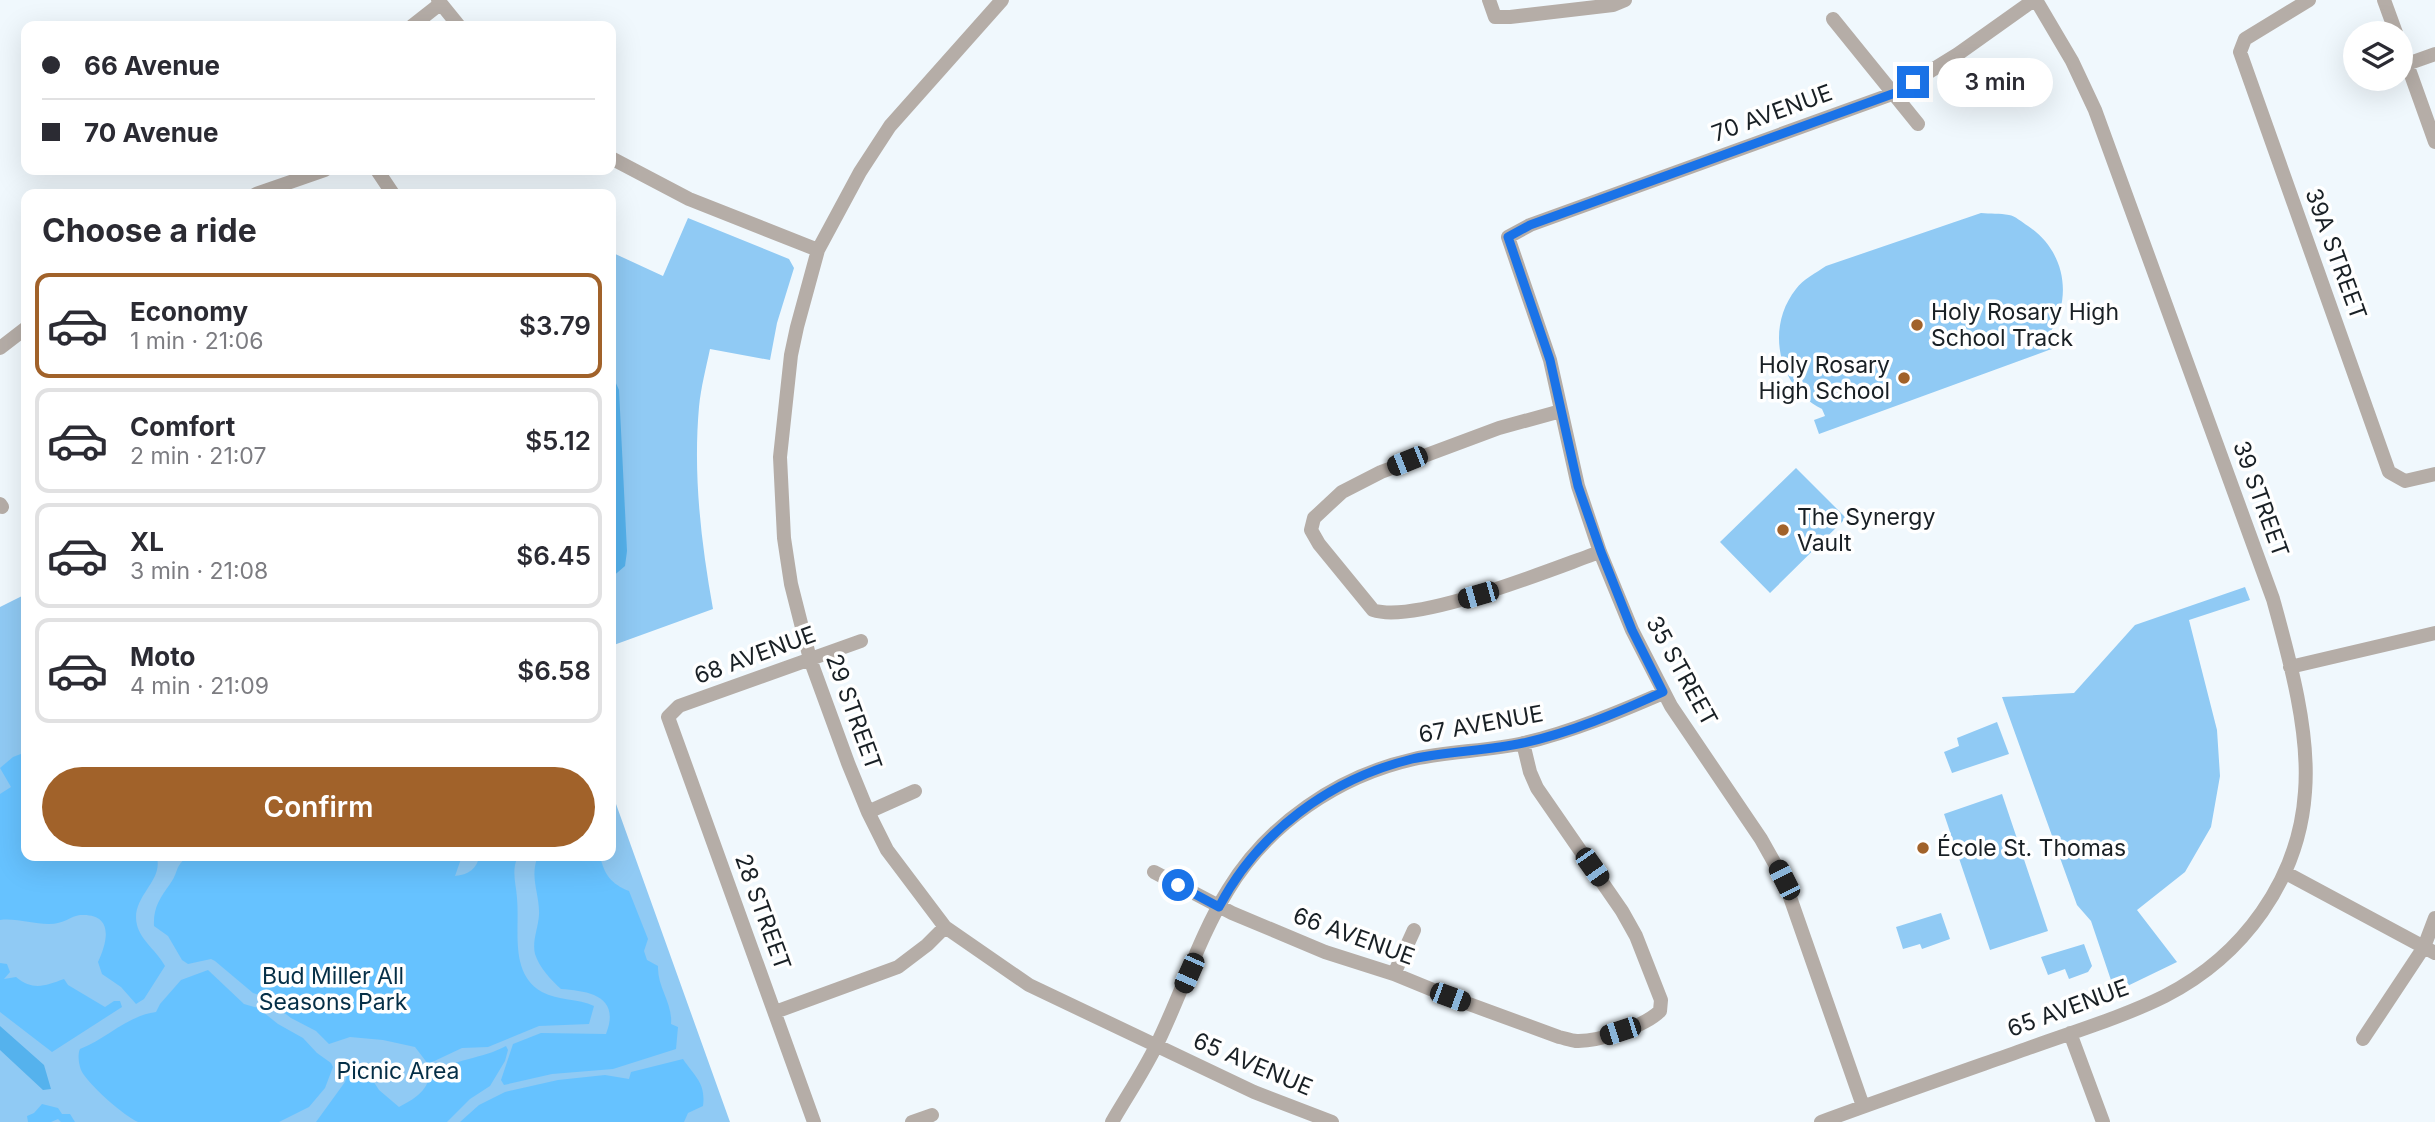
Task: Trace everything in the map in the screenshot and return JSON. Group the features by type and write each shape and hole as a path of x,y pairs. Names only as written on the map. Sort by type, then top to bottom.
{"street":[{"name":"29 STREET","path":"1002,0 890,126 860,172 818,250 791,355 780,457 783,527 791,584 810,659 868,812 887,850 945,927 1028,985 1156,1046"},
{"path":"1489,0 1495,17 1613,5 1625,0"},
{"name":"70 AVENUE","path":"1508,237 1530,225 1895,93 1958,54 2035,0"},
{"name":"39 STREET","path":"2035,0 2072,61 2095,110 2269,589 2290,667 2305,751 2305,791 2300,830 2286,873"},
{"name":"39A STREET","path":"2309,0 2245,39 2240,52 2389,472 2405,481 2435,474"},
{"path":"2384,0 2392,21"},
{"path":"418,21 439,2 454,21"},
{"path":"1833,19 1918,124"},
{"path":"2413,62 2435,54"},
{"path":"2413,81 2435,142"},
{"path":"616,161 689,199 818,250"},
{"path":"271,189 311,175"},
{"name":"35 STREET","path":"1508,237 1550,360 1578,486 1632,630 1663,692 1761,839 1784,880 1863,1107"},
{"path":"0,348 21,332"},
{"path":"1561,411 1499,428 1407,461 1342,492 1314,518 1311,530 1319,544 1373,610 1386,615 1462,599 1601,552"},
{"path":"2290,667 2435,633"},
{"name":"68 AVENUE","path":"668,718 678,706 862,641"},
{"name":"67 AVENUE","path":"1112,1122 1156,1046 1228,889 1252,856 1286,822 1331,790 1370,772 1414,759 1523,743 1573,728 1663,692"},
{"name":"28 STREET","path":"668,718 814,1122"},
{"name":"66 AVENUE","path":"1154,872 1219,907 1325,952 1394,974 1559,1037 1575,1041 1598,1038 1636,1026 1652,1019 1660,1010 1661,1000 1636,936 1622,911 1537,788 1523,743"},
{"path":"868,812 915,792"},
{"path":"2286,873 2429,950"},
{"name":"65 AVENUE","path":"1821,1122 2163,997 2209,968 2238,942 2262,915 2286,873"},
{"path":"2363,1039 2429,950 2435,918"},
{"path":"775,1012 898,967 945,927"},
{"path":"1394,974 1414,930"},
{"path":"2070,1033 2103,1122"},
{"name":"65 AVENUE","path":"1156,1046 1254,1092 1332,1122"},
{"path":"912,1122 932,1115"}],"green space":[{"name":"Holy Rosary High School Track","path":"1981,213 2014,217 2050,247 2057,260 2063,288 2062,303 2051,331 2057,347 1819,434 1814,420 1825,416 1822,409 1807,399 1795,386 1786,372 1781,355 1781,321 1786,304 1796,289 1826,266"},
{"path":"688,218 789,259 794,268 777,323 770,360 710,349 700,400 697,458 702,534 713,609 616,644 616,254 663,276"},
{"name":"The Synergy Vault","path":"1796,468 1846,518 1770,593 1720,542"},
{"path":"2245,587 2250,600 2189,620 2217,730 2220,776 2211,827 2185,872 2137,910 2177,962 2115,992 2091,921 2077,905 2002,697 2074,693 2135,625"},
{"name":"Bud Miller All Seasons Park","path":"21,596 21,861 616,861 616,804 730,1122 0,1122 0,607"},
{"path":"1997,722 2009,754 1952,773 1944,752 1959,746 1957,738"},
{"path":"21,754 21,861 157,861 155,875 136,915 142,936 165,966 144,999 136,1004 121,987 102,974 98,962 106,930 99,919 80,915 49,924 0,920 0,794 11,787 0,768"},
{"path":"2002,794 2048,931 1990,950 1944,814"},
{"path":"460,861 455,876 472,870 478,861 516,861 514,872 518,950 525,974 542,992 594,1006 589,1024 539,1026 488,1047 462,1048 428,1064 415,1047 383,1040 350,1037 329,1044 316,1031 291,1018 264,997 253,993 215,961 211,959 188,964 182,960 168,936 154,926 158,903 181,863"},
{"path":"537,861 602,861 609,878 629,891 648,939 644,951 647,960 658,966 658,974 670,1009 671,1024 678,1027 676,1049 613,1069 552,1074 504,1085 501,1080 513,1044 541,1033 606,1034 610,1021 606,1004 600,998 561,989 537,959 534,944 539,907 534,871"},
{"path":"1941,913 1950,939 1922,949 1920,944 1903,949 1896,927"},
{"path":"2084,944 2092,966 2088,972 2069,979 2065,969 2048,975 2041,957"},
{"path":"0,963 7,964 10,972 4,979 16,977 28,984 39,986 64,979 68,985 105,1007 114,1001 120,1001 122,1007 52,1052 0,1012"},
{"path":"208,970 244,1004 258,1008 278,1024 303,1038 331,1063 333,1067 325,1088 309,1107 279,1122 138,1122 109,1101 84,1075 79,1062 80,1049 135,1018 156,1012 181,980"},
{"path":"506,1046 508,1050 505,1061 490,1086 470,1099 447,1122 316,1122 345,1082 348,1072 368,1073 379,1090 399,1107 423,1090 430,1074"},
{"path":"683,1059 703,1091 703,1106 688,1113 684,1122 460,1122 479,1105 505,1092 558,1080 605,1075 629,1079 631,1072"},
{"path":"42,1104 58,1108 62,1114 70,1114 75,1122 61,1122 58,1119 51,1122 28,1122 27,1116"}],"shaded area":[{"path":"616,383 619,390 627,551 625,566 616,574"},
{"path":"0,1026 44,1065 51,1089 43,1090 0,1050"}],"place":[{"name":"Holy Rosary High School Track","path":"1917,325"},
{"name":"Holy Rosary High School","path":"1904,378"},
{"name":"The Synergy Vault","path":"1783,530"},
{"name":"École St. Thomas","path":"1923,848"}],"route":[{"path":"1178,885 1219,907 1228,889 1252,856 1286,822 1331,790 1370,772 1414,759 1523,743 1573,728 1663,692 1632,630 1578,486 1550,360 1508,237 1530,225 1895,93 1913,82"}],"park label":[{"name":"Picnic Area","path":"398,1071"}]}
